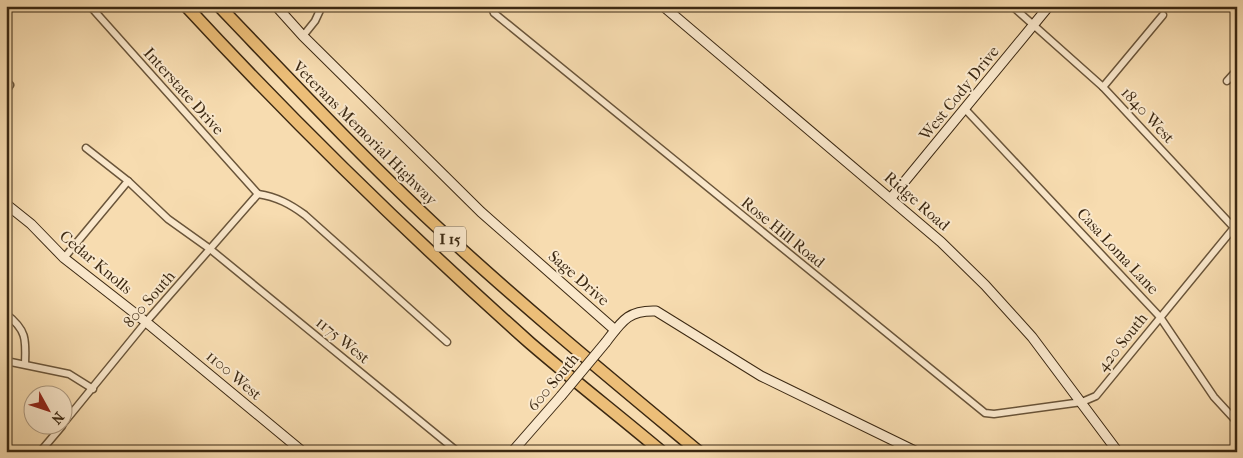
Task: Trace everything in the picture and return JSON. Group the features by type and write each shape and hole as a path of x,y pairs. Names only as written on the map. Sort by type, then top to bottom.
{"highway":[{"name":"I 15","path":"186,6 320,146 419,240 532,344 662,452"},
{"name":"Veterans Memorial Highway","path":"219,6 338,130 434,224 546,325 700,452"}],"street":[{"name":"Interstate Drive","path":"90,6 258,194"},
{"name":"Sage Drive","path":"276,6 303,36 481,212 615,330 628,315 641,310 656,311 761,376 917,452"},
{"path":"303,36 315,21 322,6"},
{"name":"Rose Hill Road","path":"492,6 494,13 975,408 985,413 994,414 1082,402"},
{"name":"Ridge Road","path":"662,6 891,198 941,242 985,285 1032,337 1118,452"},
{"name":"1840 West","path":"1012,6 1103,87 1236,227"},
{"name":"West Cody Drive","path":"891,198 1049,6"},
{"path":"1103,87 1163,15"},
{"path":"1227,81 1237,70"},
{"path":"6,91 8,83"},
{"name":"Casa Loma Lane","path":"965,109 1160,317 1214,397 1237,422"},
{"name":"1175 West","path":"86,148 128,181 168,219 210,249 458,452"},
{"path":"64,258 128,181"},
{"name":"800 South","path":"72,413 146,322 258,194"},
{"path":"258,194 273,196 288,202 305,215 448,342"},
{"name":"Cedar Knolls","path":"6,204 31,224 64,258 146,322"},
{"name":"420 South","path":"1082,402 1096,396 1236,227"},
{"path":"6,314 18,323 26,339 25,364"},
{"name":"1100 West","path":"146,322 303,452"},
{"name":"600 South","path":"512,452 562,396 615,330"},
{"path":"6,361 69,374 93,389"},
{"name":"800 South","path":"40,452 53,436"},
{"path":"6,447 12,452"}]}
